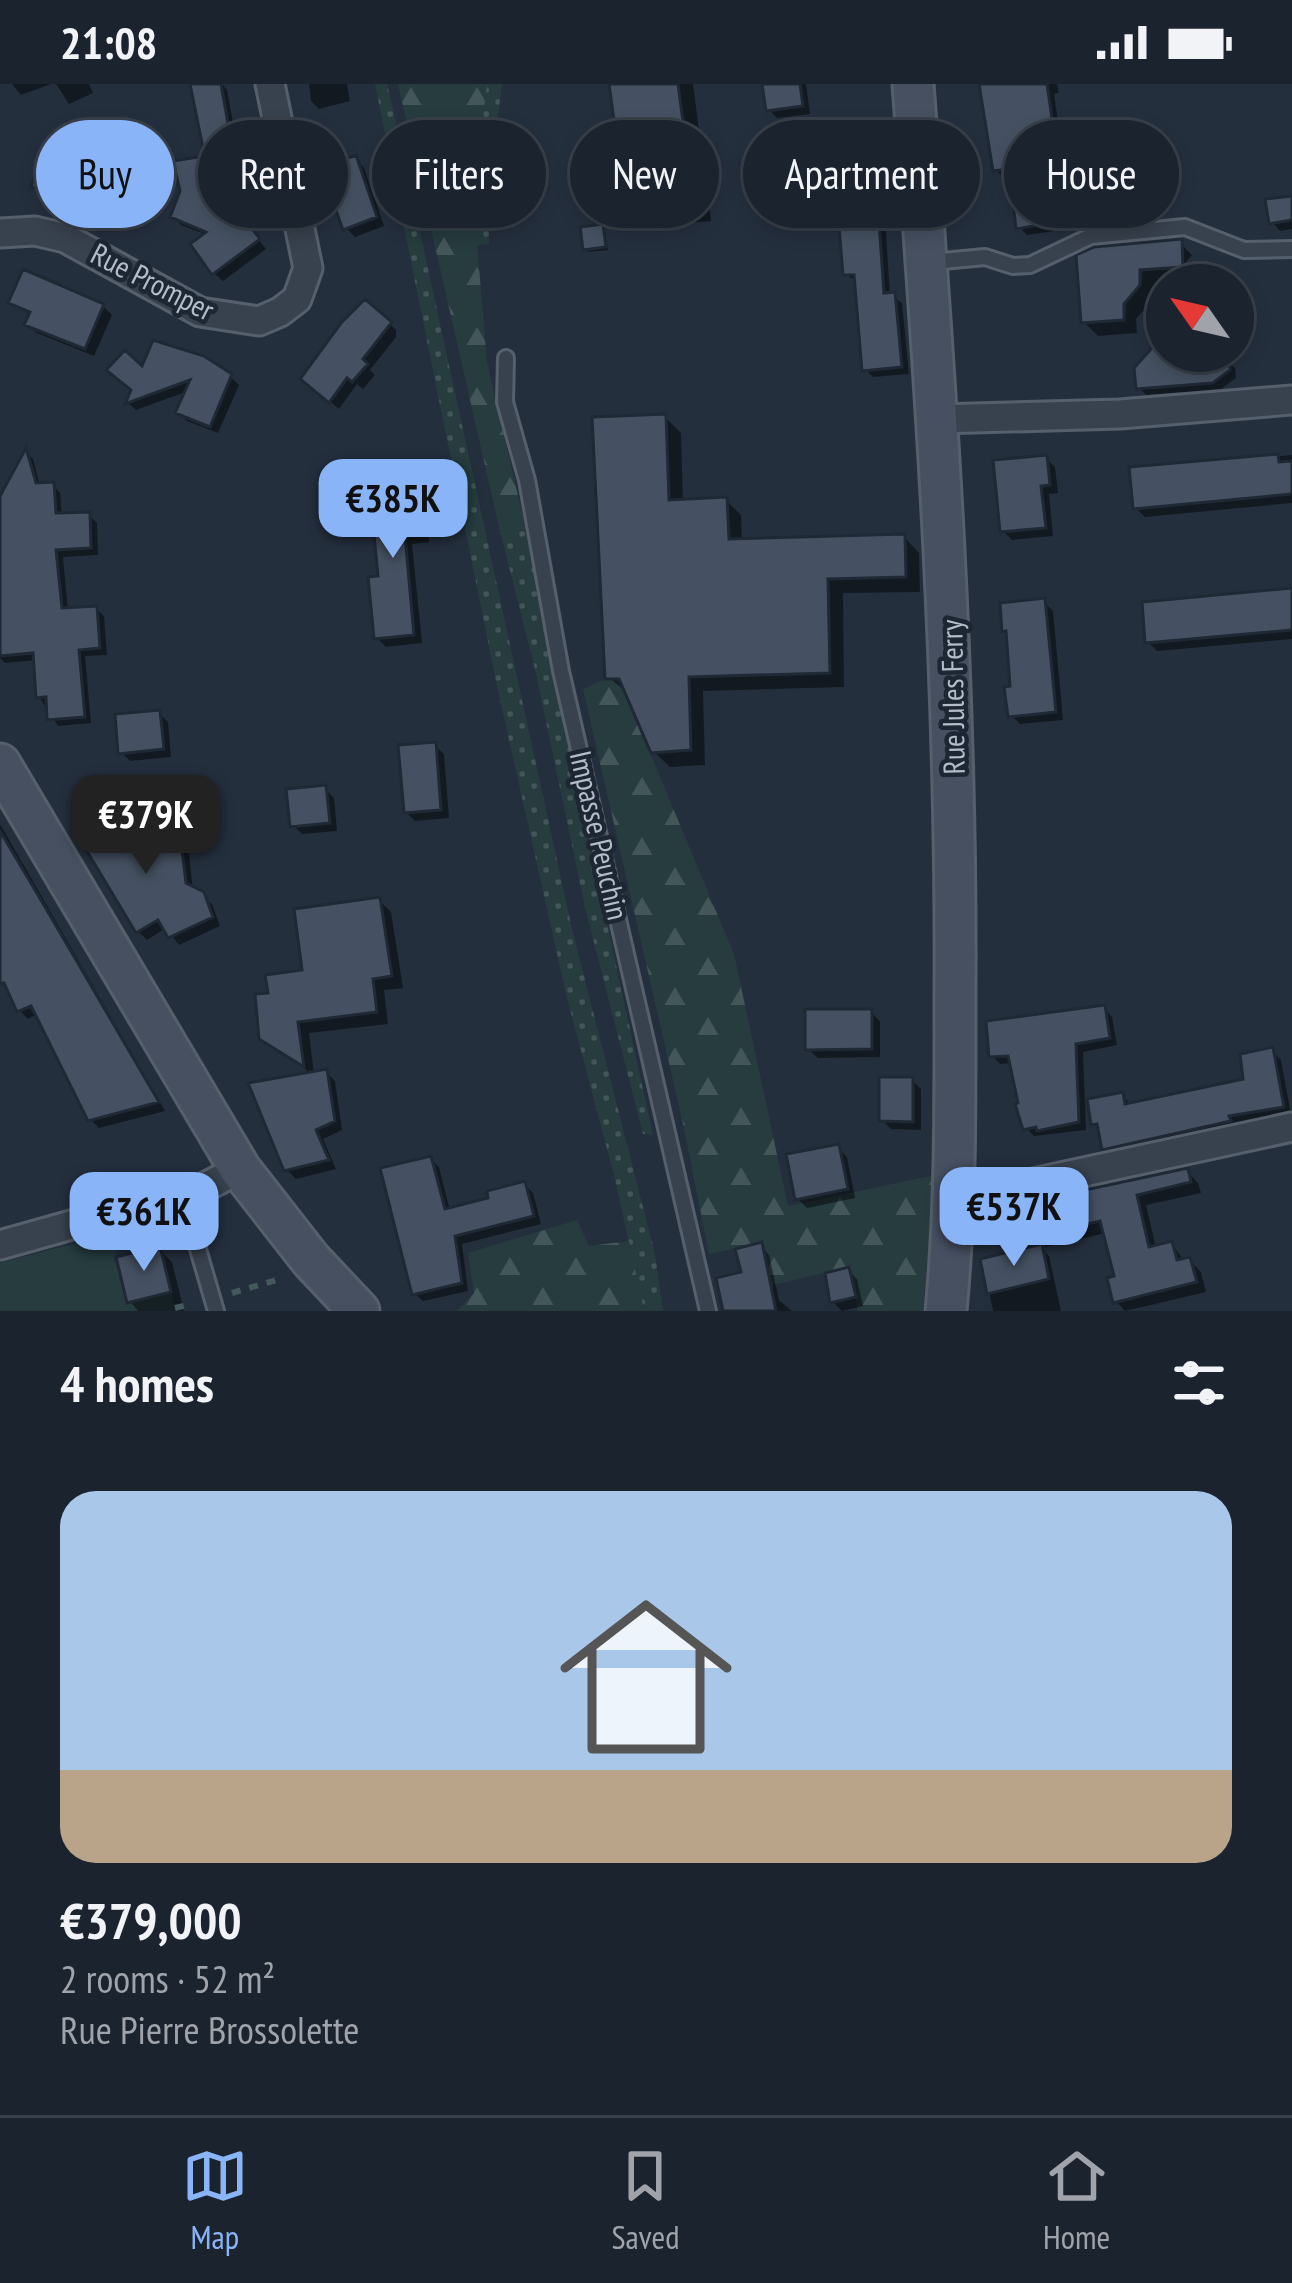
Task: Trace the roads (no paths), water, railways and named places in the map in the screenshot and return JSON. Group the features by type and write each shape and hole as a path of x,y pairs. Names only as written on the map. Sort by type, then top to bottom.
{"street":[{"name":"Rue Promper","path":"0,232 34,231 65,238 200,312 259,321 280,312 297,299 308,268 270,84"},
{"name":"Rue Jules Ferry","path":"913,84 939,419 952,729 954,1200 946,1311"},
{"path":"939,419 1120,414 1292,400"},
{"path":"0,764 240,1169 311,1260 359,1311"},
{"path":"954,1200 1292,1126"},
{"path":"0,1245 182,1194 240,1169"}],"lane":[{"path":"926,263 985,257 1012,266 1030,265 1091,236 1185,227 1244,250 1292,249"},
{"name":"Impasse Peuchin","path":"506,358 506,402 527,480 561,671 708,1311"},
{"path":"182,1194 214,1305"}]}
